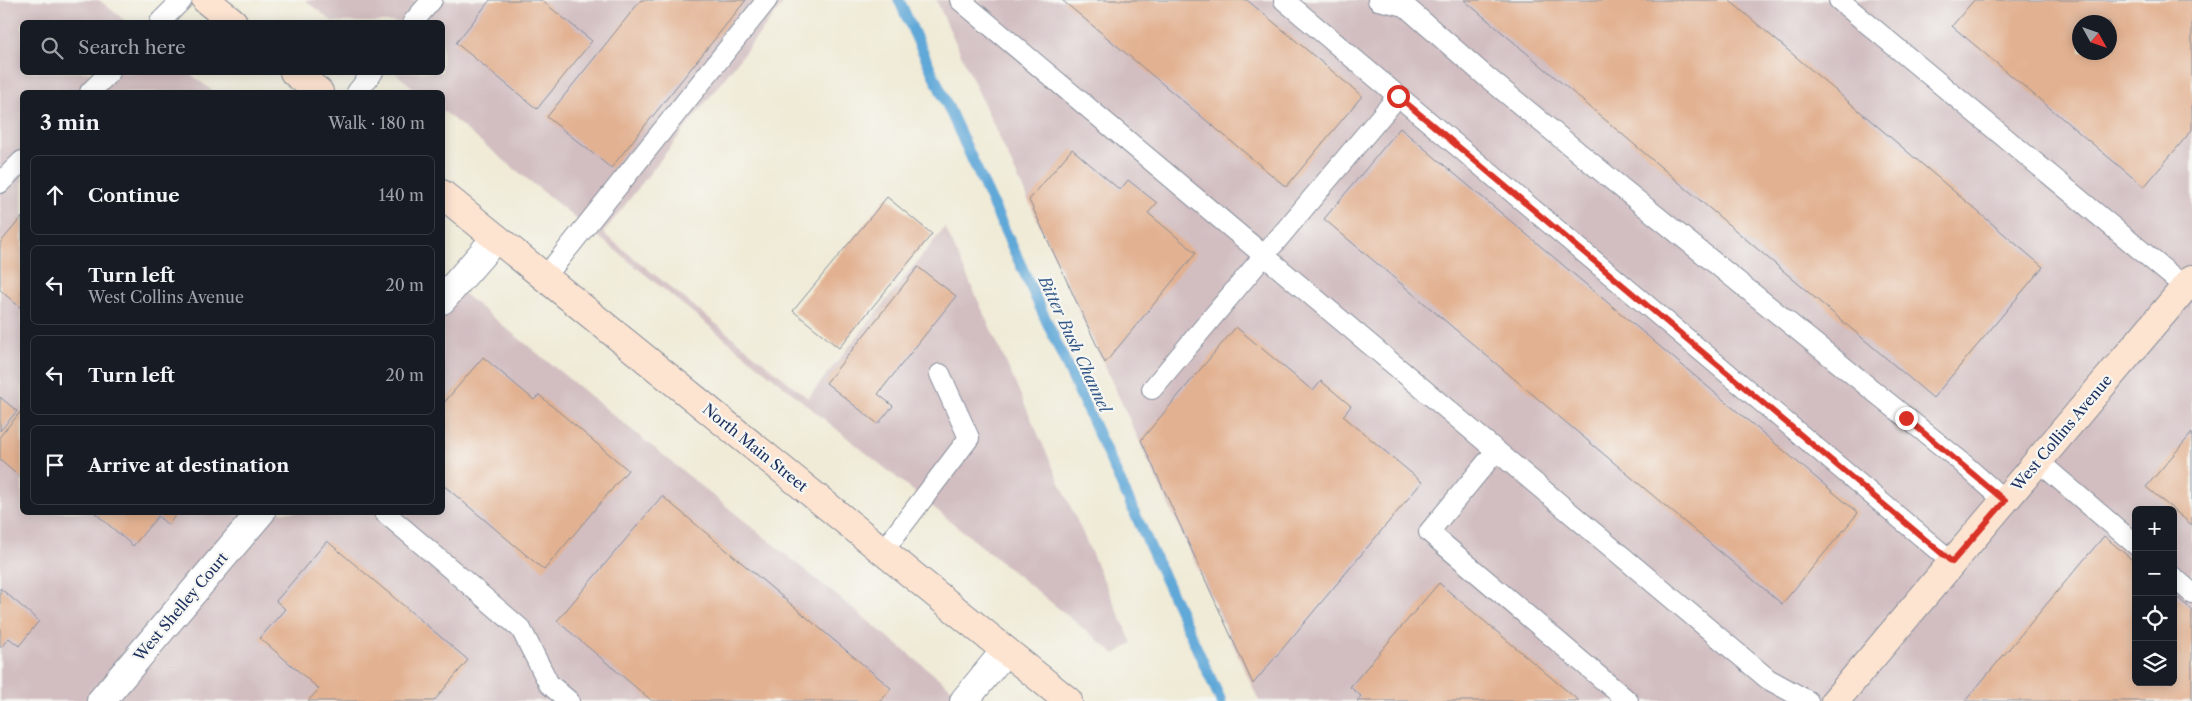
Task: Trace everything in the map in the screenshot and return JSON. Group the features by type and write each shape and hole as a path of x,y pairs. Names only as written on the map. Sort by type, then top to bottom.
{"main road":[{"path":"206,0 231,20"},
{"path":"298,75 316,90"},
{"name":"North Main Street","path":"445,196 1068,701"},
{"name":"West Collins Avenue","path":"1835,701 2188,283"}],"street":[{"path":"445,297 496,238"},
{"name":"West Shelley Court","path":"101,701 259,515"},
{"path":"964,701 1005,651"}],"lane":[{"path":"162,20 182,0"},
{"path":"415,20 432,0"},
{"path":"545,277 768,0"},
{"path":"960,0 1768,679 1808,701"},
{"path":"1284,0 1952,562"},
{"path":"1378,0 1405,6 1490,80 1959,460 2005,501"},
{"path":"1839,0 2188,283"},
{"path":"92,90 107,75"},
{"path":"359,90 371,75"},
{"path":"1152,389 1398,96"},
{"path":"0,184 20,163"},
{"path":"883,551 969,438 940,374"},
{"path":"1496,451 1429,532 1628,701"},
{"path":"2038,462 2132,542"},
{"path":"388,515 521,629 549,684 569,701"},
{"path":"2177,580 2192,592"}],"shaded area":[{"path":"0,0 99,0 124,20 20,20 20,75 192,75 211,90 20,90 20,515 445,515 445,279 967,701 0,701"},
{"path":"305,0 786,0 603,233 808,398 945,227 1132,643 1115,654 445,113 445,90 416,90 398,75 445,75 445,20 330,20"},
{"path":"936,0 2192,0 2192,701 1259,701"}],"building":[{"path":"490,0 541,0 592,41 537,109 456,43"},
{"path":"641,0 746,0 611,168 547,117"},
{"path":"1062,0 1247,0 1362,96 1286,187"},
{"path":"1464,0 1729,0 2043,267 1933,398"},
{"path":"1974,0 2192,0 2192,130 2144,187 1952,26"},
{"path":"1400,128 1858,513 1782,604 1324,219"},
{"path":"1072,149 1120,190 1128,180 1157,203 1148,213 1196,253 1105,363 1029,200"},
{"path":"887,197 932,234 839,348 793,311"},
{"path":"20,219 20,307 0,290 0,243"},
{"path":"918,267 956,296 878,394 893,406 878,424 826,383"},
{"path":"1236,327 1313,391 1321,381 1351,406 1343,416 1422,482 1253,684 1141,440"},
{"path":"483,357 534,400 539,395 628,470 544,570 445,487 445,401"},
{"path":"0,397 17,411 0,431"},
{"path":"20,412 20,477 0,460 0,436"},
{"path":"2192,433 2192,525 2177,513 2177,506 2169,506 2146,487"},
{"path":"662,496 891,688 881,701 652,701 557,621"},
{"path":"97,515 176,515 168,525 158,516 133,546"},
{"path":"2104,536 2132,560 2132,686 2177,686 2177,597 2192,610 2192,701 1965,701"},
{"path":"327,541 468,660 434,701 308,701 319,689 260,638 285,609 276,601"},
{"path":"1439,583 1579,701 1357,701 1361,696 1350,687"},
{"path":"0,588 39,621 19,646 9,638 0,648"}],"waterway":[{"name":"Bitter Bush Channel","path":"899,0 1221,701"}],"route":[{"path":"1398,96 1952,562 2005,501 1959,460 1906,418"}]}
